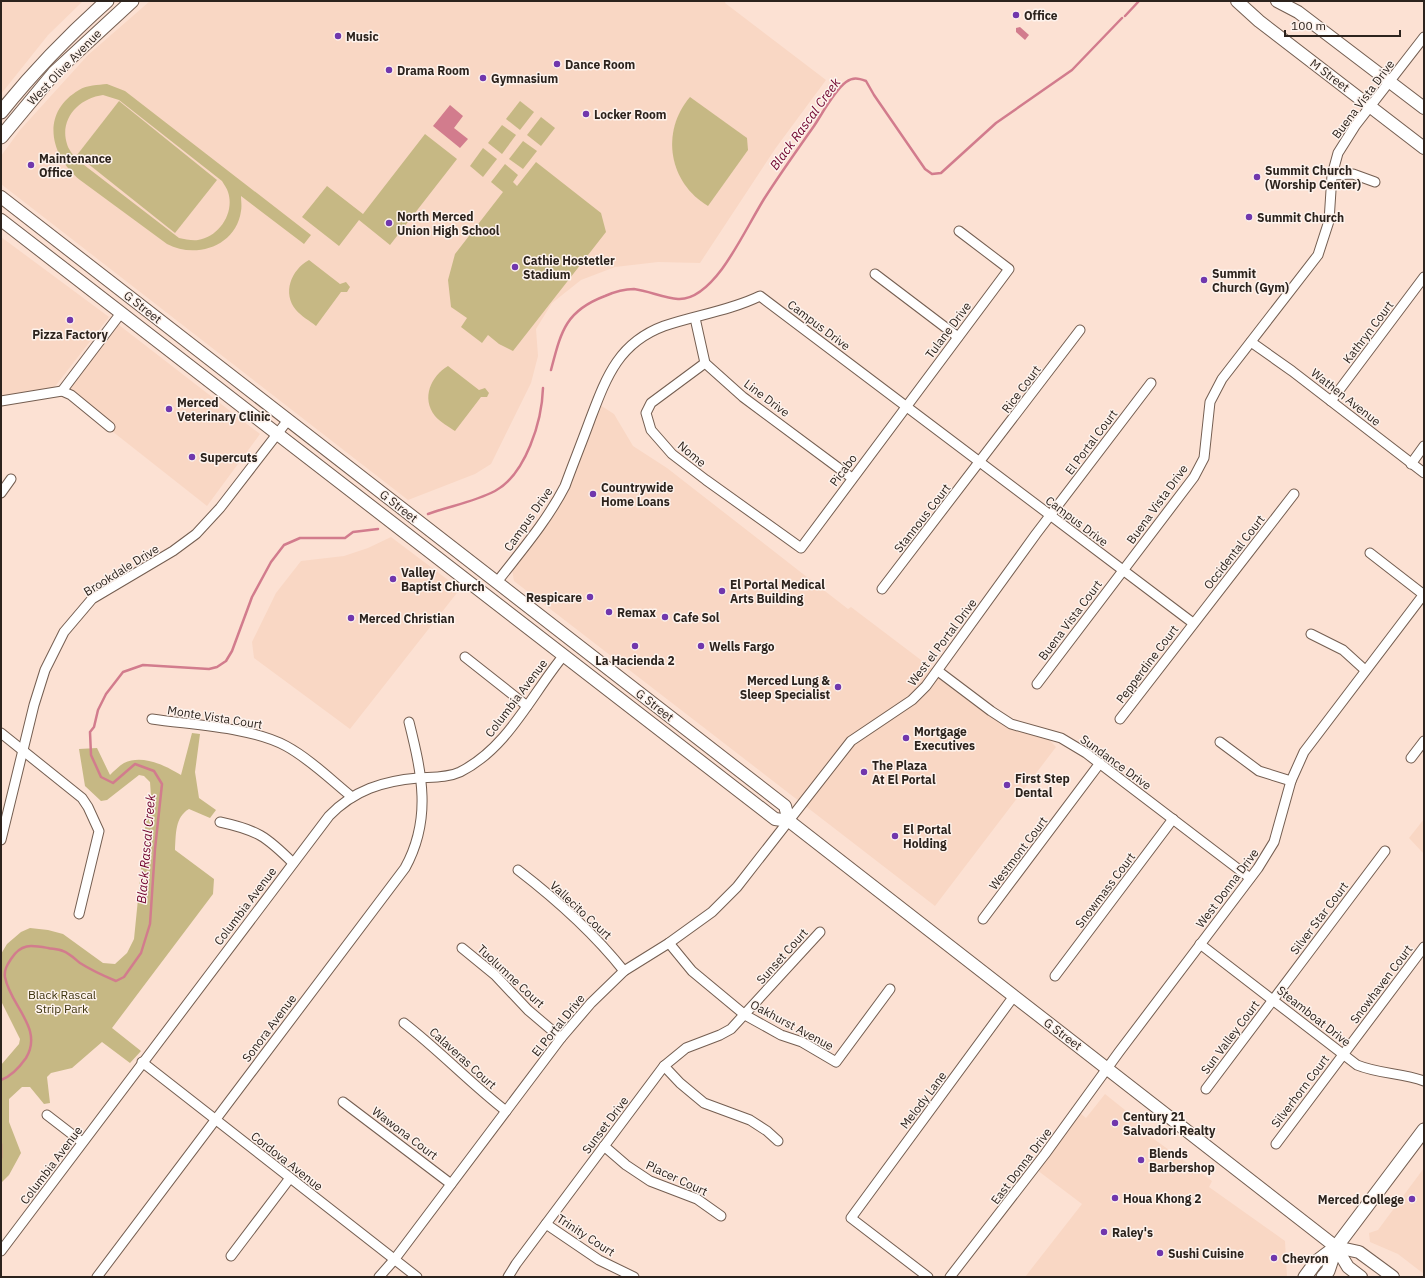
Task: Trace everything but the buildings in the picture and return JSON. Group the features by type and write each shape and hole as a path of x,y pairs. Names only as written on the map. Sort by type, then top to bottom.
{"main road":[{"name":"West Olive Avenue","path":"1,112 22,86 74,31 107,1"},
{"name":"West Olive Avenue","path":"1,137 55,72 132,1"},
{"path":"55,72 57,62 75,42 76,37 74,31"},
{"path":"1305,1277 1316,1262 1336,1247 1424,1130"},
{"path":"1323,1277 1328,1271 1336,1247"}],"street":[{"name":"M Street","path":"1237,1 1259,21 1424,148"},
{"path":"1277,1 1298,12 1424,108"},
{"name":"Buena Vista Drive","path":"1123,571 1194,477 1204,458 1210,402 1222,379 1318,255 1330,221 1332,175 1338,153 1355,126 1424,37"},
{"path":"1332,175 1353,174 1375,182"},
{"name":"G Street","path":"1,197 785,806 789,820"},
{"name":"G Street","path":"1,220 775,819 789,820 1336,1247 1348,1267 1361,1277"},
{"name":"Tulane Drive","path":"906,406 1009,269 959,231"},
{"path":"875,274 958,337"},
{"name":"Kathryn Court","path":"1331,401 1424,277"},
{"name":"Campus Drive","path":"497,582 558,500 610,370 627,350 649,333 666,326 742,305 760,296 1193,623"},
{"path":"62,391 132,299"},
{"path":"695,318 705,363"},
{"name":"Rice Court","path":"980,463 1080,330"},
{"name":"Wathen Avenue","path":"1251,342 1331,401 1424,473"},
{"name":"Line Drive","path":"705,363 743,397 852,478"},
{"name":"Nome","path":"705,363 651,403 646,412 651,430 672,454 801,548"},
{"name":"El Portal Court","path":"1050,516 1151,383"},
{"path":"1,401 62,391 71,395 110,427"},
{"name":"Picabo","path":"801,548 906,406"},
{"name":"Brookdale Drive","path":"1,840 45,670 64,632 77,615 97,596 173,551 196,534 220,508 288,420"},
{"path":"1411,464 1424,446"},
{"name":"Stannous Court","path":"882,588 980,463"},
{"path":"1,493 11,480"},
{"name":"Occidental Court","path":"1193,623 1294,494"},
{"name":"West el Portal Drive","path":"789,820 852,741 912,700 938,671 1050,516"},
{"path":"1370,553 1424,595"},
{"name":"Buena Vista Court","path":"1037,684 1123,571"},
{"name":"West Donna Drive","path":"1108,1068 1268,853 1274,842 1291,781 1312,740 1424,595"},
{"name":"Pepperdine Court","path":"1120,719 1193,623"},
{"path":"1311,634 1343,650 1365,670"},
{"name":"Columbia Avenue","path":"1,1250 329,816 352,796 368,788 385,782 421,778 439,778 458,773 475,764 497,745 564,655"},
{"path":"465,656 527,706"},
{"name":"Sundance Drive","path":"938,671 990,711 1012,724 1061,738 1086,753 1250,878"},
{"name":"Monte Vista Court","path":"152,719 255,734 272,739 302,756 352,796"},
{"name":"Sonora Avenue","path":"97,1277 405,868 418,840 421,826 421,778 410,722"},
{"path":"1,733 82,798 99,830 79,914"},
{"path":"1411,758 1424,741"},
{"path":"1220,742 1259,771 1291,781"},
{"name":"Westmont Court","path":"983,919 1100,763"},
{"name":"Snowmass Court","path":"1055,976 1173,819"},
{"name":"El Portal Drive","path":"379,1277 394,1260 452,1184 561,1038 591,1003 624,971 669,943 724,901 737,887 789,820"},
{"path":"220,822 242,827 257,833 270,841 293,863"},
{"name":"Silver Star Court","path":"1274,1000 1384,851"},
{"name":"Vallecito Court","path":"518,870 577,919 624,971"},
{"name":"Sunset Court","path":"745,1015 820,932"},
{"name":"Oakhurst Avenue","path":"669,943 692,971 745,1015 781,1035 802,1042 836,1062 890,990"},
{"name":"Steamboat Drive","path":"1200,944 1357,1065 1367,1069 1388,1074 1408,1076 1424,1081"},
{"name":"Snowhaven Court","path":"1343,1053 1424,947"},
{"name":"Tuolumne Court","path":"462,948 495,975 528,1010 561,1038"},
{"name":"Melody Lane","path":"928,1277 851,1218 1014,996"},
{"name":"Sun Valley Court","path":"1206,1089 1274,1000"},
{"name":"Sunset Drive","path":"508,1277 664,1066 686,1048 720,1035 731,1029 745,1015"},
{"name":"Calaveras Court","path":"404,1023 441,1053 479,1090 506,1111"},
{"name":"Silverhorn Court","path":"1276,1144 1343,1053"},
{"name":"Cordova Avenue","path":"142,1062 416,1277"},
{"path":"664,1066 680,1083 704,1103 750,1120 767,1131 778,1141"},
{"name":"East Donna Drive","path":"950,1277 1040,1160 1108,1068"},
{"name":"Wawona Court","path":"344,1102 452,1184"},
{"path":"47,1114 82,1142"},
{"name":"Placer Court","path":"604,1146 626,1165 650,1180 697,1199 721,1216"},
{"path":"231,1256 290,1178"},
{"name":"Trinity Court","path":"546,1224 598,1260 634,1277"},
{"name":"G Street","path":"1336,1247 1359,1252 1393,1277"}],"shaded area":[{"path":"1,1 83,1 48,35 1,94"},
{"name":"North Merced Union High School","path":"150,1 726,1 725,3 826,80 775,149 700,263 658,262 615,267 581,280 552,303 536,329 538,356 531,383 491,464 475,474 408,500 1,184 1,156 20,130 88,55"},
{"path":"1020,27 1029,35 1025,40 1016,32 1016,28"},
{"path":"450,105 463,116 454,128 468,139 460,148 433,126"},
{"path":"1,237 109,317 53,389 1,399"},
{"path":"119,325 260,434 207,506 65,394"},
{"path":"600,405 614,414 633,446 667,468 848,609 851,607 950,682 1000,715 1041,731 1056,747 935,906 514,581 512,569 565,495"},
{"name":"Merced Christian","path":"391,537 460,589 350,729 254,658 252,642 276,593 301,561 344,556 368,548"},
{"path":"1424,819 1424,854 1409,838"},
{"path":"1105,1094 1140,1122 1140,1129 1212,1181 1209,1187 1285,1241 1287,1277 1025,1277 1082,1204 1037,1170 1079,1112 1086,1118"},
{"name":"Merced College","path":"1424,1168 1424,1274 1398,1254 1370,1242 1369,1233 1378,1230"}],"green space":[{"path":"107,84 125,91 311,235 304,244 241,196 241,209 238,223 223,241 213,247 201,250 178,248 167,244 80,180 62,159 56,147 54,122 58,110 67,99 79,90 89,86","holes":["103,95 119,100 222,181 228,192 230,200 229,208 224,223 213,234 198,240 179,238 75,158 69,150 65,135 66,126 73,111 86,100 94,97"]},
{"path":"690,97 747,138 748,150 708,206 695,196 685,184 677,171 673,156 672,141 675,126 681,111"},
{"path":"119,101 217,180 175,233 77,155"},
{"path":"520,101 534,112 520,130 506,119"},
{"path":"541,117 555,128 541,146 527,135"},
{"path":"502,125 516,135 502,154 488,143"},
{"path":"425,134 457,159 390,245 359,220 339,246 302,217 327,186 363,214"},
{"path":"523,141 537,151 523,169 509,159"},
{"path":"483,148 497,159 483,177 470,166"},
{"name":"Cathie Hostetler Stadium","path":"536,162 601,213 606,232 513,351 499,344 488,335 482,343 461,327 467,318 451,307 448,280 455,254 503,192 491,182 505,164 518,175 513,182 517,186"},
{"path":"309,260 340,284 346,282 350,287 347,292 341,292 316,326 296,310 292,303 289,289 290,282 297,270"},
{"path":"448,366 479,390 485,388 489,393 487,397 481,397 455,431 435,416 431,409 428,395 433,381 442,370"},
{"name":"Black Rascal Strip Park","path":"192,733 200,734 195,772 199,798 216,810 210,818 189,809 184,812 177,826 175,850 214,879 213,894 112,1028 141,1051 130,1063 102,1042 72,1068 51,1073 47,1077 50,1103 44,1104 30,1087 22,1087 9,1099 9,1122 21,1153 9,1175 1,1183 1,1065 19,1044 20,1039 1,1001 1,954 7,944 21,932 30,928 48,930 63,934 103,963 115,964 127,953 134,939 146,819 151,796 150,782 144,776 139,775 107,800 101,801 85,786 79,749 97,748 110,775 124,763 146,760 168,768 181,775"}],"waterway":[{"name":"Black Rascal Creek","path":"1125,16 1139,1"},
{"name":"Black Rascal Creek","path":"551,370 558,345 567,324 573,316 592,302 615,292 630,289 678,299 685,298 697,293 709,284 728,261 782,171 833,97 849,80 856,78 866,81 925,169 932,174 941,173 996,123 1072,70 1122,18"},
{"name":"Black Rascal Creek","path":"428,514 479,498 495,491 506,483 524,460 536,431 543,388"},
{"name":"Black Rascal Creek","path":"1,1080 12,1074 18,1068 26,1058 30,1047 31,1037 29,1027 8,988 5,977 6,968 15,954 27,946 61,950 80,963 116,981 124,977 141,953 150,924 155,849 162,784 154,771 135,764 113,783 101,777 91,755 90,732 94,727 98,710 106,694 123,672 143,665 209,669 217,667 226,661 232,651 252,597 271,562 284,545 300,538 345,538 353,532 378,529"},
{"name":"Black Rascal Creek","path":"1,1144 1,1158"}],"place":[{"name":"Office","path":"1016,15"},
{"name":"Music","path":"338,36"},
{"name":"Dance Room","path":"557,64"},
{"name":"Drama Room","path":"389,70"},
{"name":"Gymnasium","path":"483,78"},
{"name":"Locker Room","path":"586,114"},
{"name":"Maintenance Office","path":"31,165"},
{"name":"Summit Church (Worship Center)","path":"1257,177"},
{"name":"Summit Church","path":"1249,217"},
{"name":"North Merced Union High School","path":"389,223"},
{"name":"Cathie Hostetler Stadium","path":"515,267"},
{"name":"Summit Church (Gym)","path":"1204,280"},
{"name":"Pizza Factory","path":"70,320"},
{"name":"Merced Veterinary Clinic","path":"169,409"},
{"name":"Supercuts","path":"192,457"},
{"name":"Countrywide Home Loans","path":"593,494"},
{"name":"Valley Baptist Church","path":"393,579"},
{"name":"El Portal Medical Arts Building","path":"722,591"},
{"name":"Respicare","path":"590,597"},
{"name":"Remax","path":"609,612"},
{"name":"Cafe Sol","path":"665,617"},
{"name":"Merced Christian","path":"351,618"},
{"name":"La Hacienda 2","path":"635,646"},
{"name":"Wells Fargo","path":"701,646"},
{"name":"Merced Lung & Sleep Specialist","path":"838,687"},
{"name":"Mortgage Executives","path":"906,738"},
{"name":"The Plaza At El Portal","path":"864,772"},
{"name":"First Step Dental","path":"1007,785"},
{"name":"El Portal Holding","path":"895,836"},
{"name":"Century 21 Salvadori Realty","path":"1115,1123"},
{"name":"Blends Barbershop","path":"1141,1160"},
{"name":"Houa Khong 2","path":"1115,1198"},
{"name":"Merced College","path":"1412,1199"},
{"name":"Raley's","path":"1104,1232"},
{"name":"Sushi Cuisine","path":"1160,1253"},
{"name":"Chevron","path":"1274,1258"}]}
